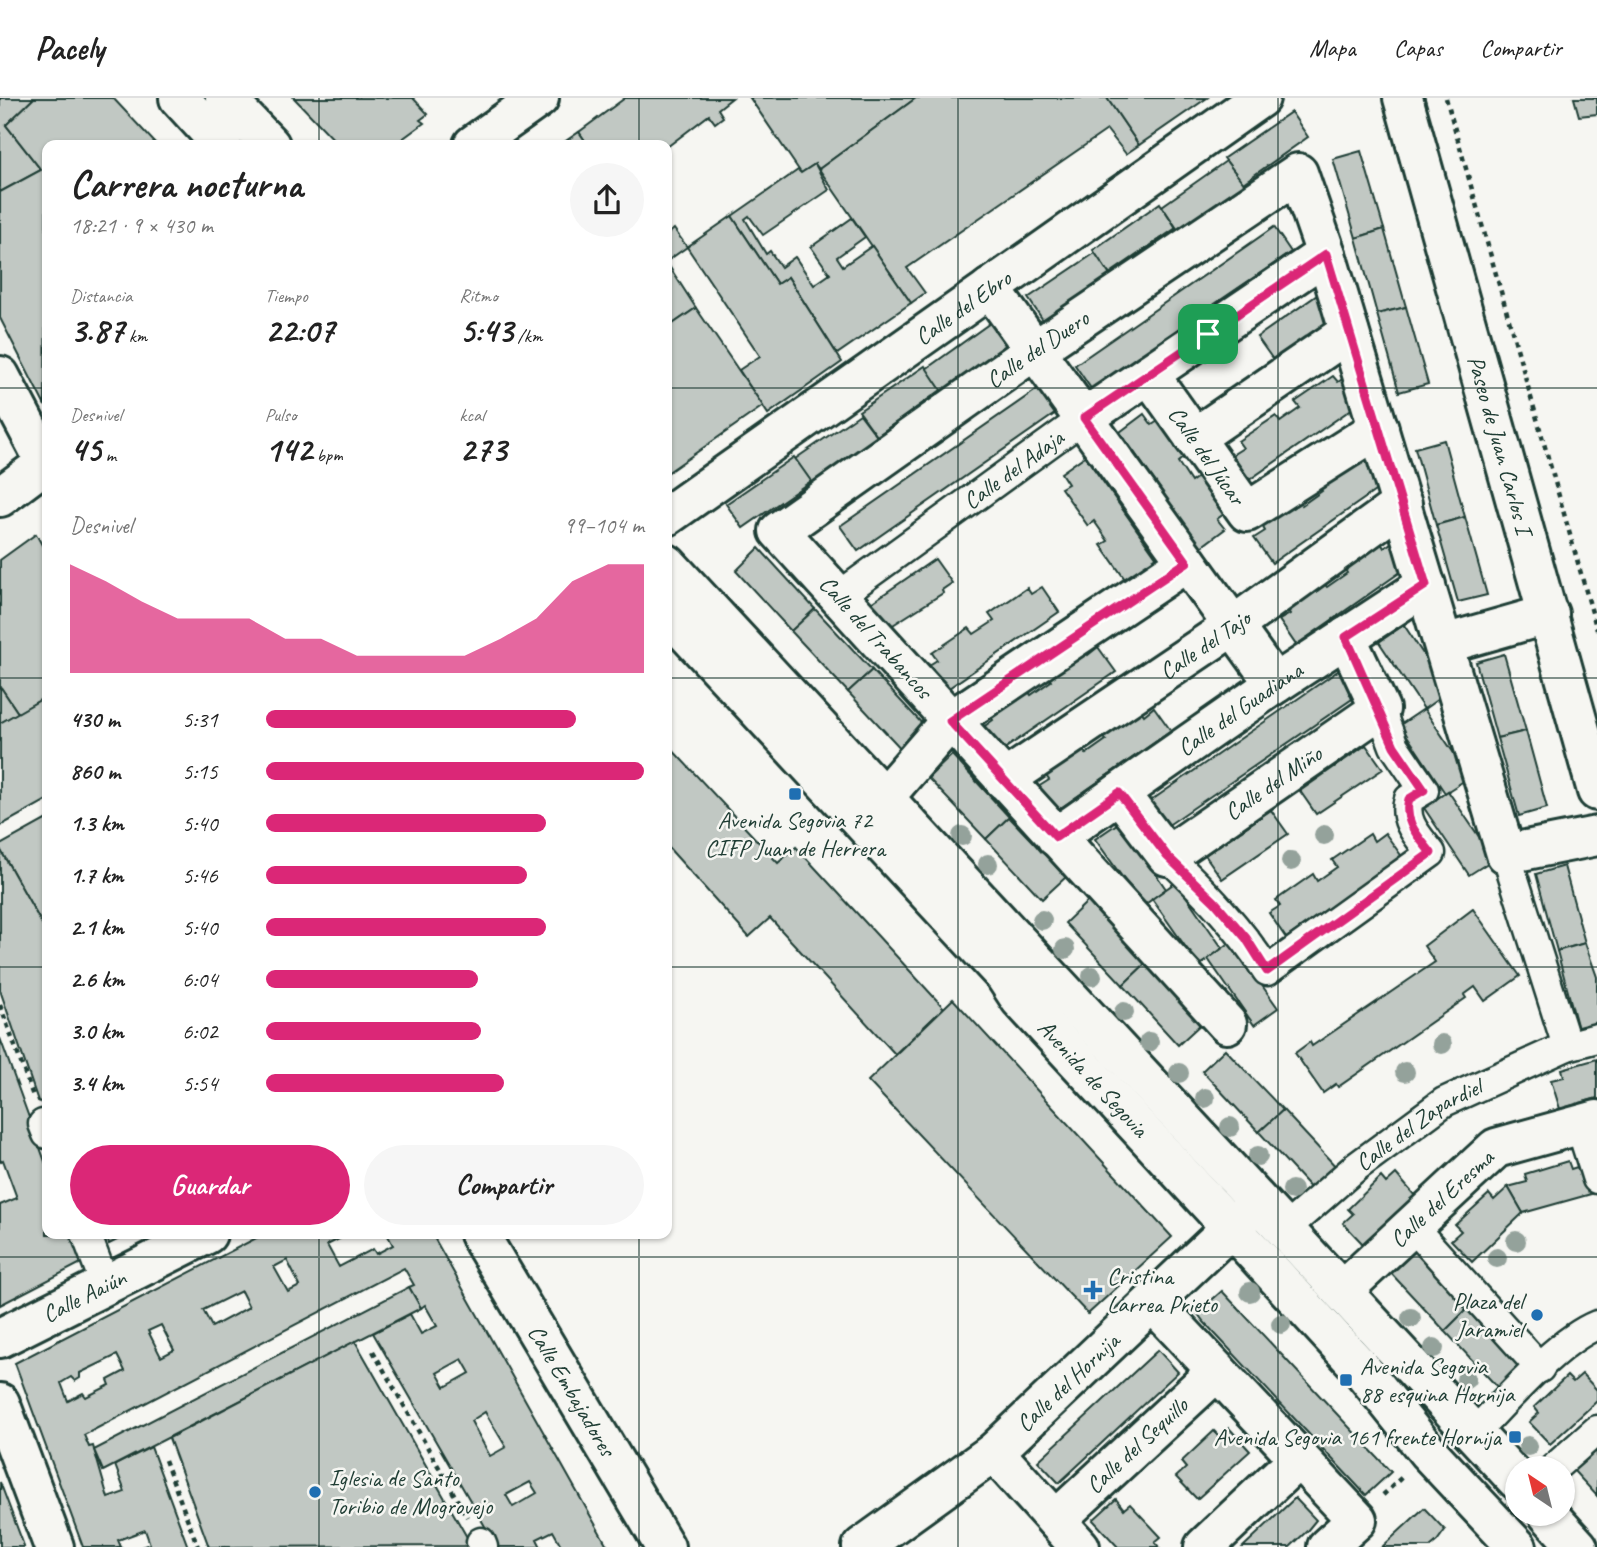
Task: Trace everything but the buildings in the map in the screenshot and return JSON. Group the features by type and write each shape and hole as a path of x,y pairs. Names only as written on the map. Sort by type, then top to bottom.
{"street":[{"path":"179,98 217,140"},
{"path":"225,98 265,140"},
{"path":"480,140 539,98"},
{"name":"Calle del Ebro","path":"672,512 1260,98"},
{"name":"Paseo de Juan Carlos I","path":"1403,98 1597,791"},
{"name":"Calle del Duero","path":"779,531 1035,350 1298,173 1326,254"},
{"path":"1326,254 1506,854 1567,1046"},
{"name":"Calle del Adaja","path":"840,595 1084,418 1326,254"},
{"path":"990,288 1275,684"},
{"path":"1194,438 1349,331"},
{"name":"Calle del Júcar","path":"1149,374 1247,512 1379,428"},
{"path":"0,376 42,454"},
{"path":"0,497 42,467"},
{"name":"Calle del Tajo","path":"1004,780 1233,626 1402,504"},
{"name":"Calle del Trabancos","path":"779,531 840,595 950,721 1227,1024"},
{"path":"885,796 950,721 1187,562"},
{"name":"Avenida de Segovia","path":"672,569 1505,1467"},
{"name":"Calle del Guadiana","path":"1056,837 1275,684 1426,585"},
{"path":"1444,644 1549,614"},
{"name":"Avenida de Segovia","path":"672,617 1005,976 1020,999 1359,1366 1429,1452 1517,1547"},
{"path":"1119,793 1167,856 1215,902 1246,938 1267,971 1431,853 1412,828 1406,811 1409,799 1424,790 1394,746 1346,637"},
{"name":"Calle del Miño","path":"1167,856 1380,709"},
{"path":"1506,854 1597,836"},
{"name":"Calle del Zapardiel","path":"1285,1229 1356,1167 1444,1102 1567,1046 1597,1038"},
{"path":"1588,1122 1597,1179"},
{"name":"Calle del Eresma","path":"1342,1291 1496,1148 1588,1122"},
{"name":"Calle del Hornija","path":"862,1547 994,1452 1154,1304 1259,1201"},
{"path":"1412,1226 1540,1368"},
{"path":"88,1239 105,1284"},
{"name":"Calle Aaiún","path":"0,1338 197,1239"},
{"name":"Calle Embajadores","path":"482,1239 665,1547"},
{"path":"1154,1304 1357,1520 1327,1547"},
{"path":"1474,1433 1540,1368 1593,1335"},
{"name":"Calle del Sequillo","path":"1068,1534 1217,1371"},
{"path":"0,1403 54,1547"},
{"path":"1567,1456 1597,1430"},
{"path":"994,1452 1068,1534"},
{"path":"1204,1547 1298,1458"},
{"path":"1559,1526 1578,1547"}],"path":[{"path":"1446,98 1597,630"},
{"path":"0,1005 42,1121"},
{"path":"373,1350 482,1545"},
{"path":"1357,1520 1429,1452"},
{"path":"165,1461 198,1547"}],"place":[{"name":"Avenida Segovia 72 CIFP Juan de Herrera","path":"795,794"},
{"name":"Cristina Larrea Prieto","path":"1093,1290"},
{"name":"Plaza del Jaramiel","path":"1537,1315"},
{"name":"Avenida Segovia 88 esquina Hornija","path":"1346,1380"},
{"name":"Avenida Segovia 161 frente Hornija","path":"1515,1437"},
{"name":"Iglesia de Santo Toribio de Mogrovejo","path":"315,1492"}],"route":[{"path":"1326,254 1426,585 1346,637 1394,746 1424,790 1409,799 1406,811 1412,828 1431,853 1267,971 1246,938 1215,902 1167,856 1119,793 1056,837 950,721 1187,562 1084,418 1208,334 1326,254"}]}
